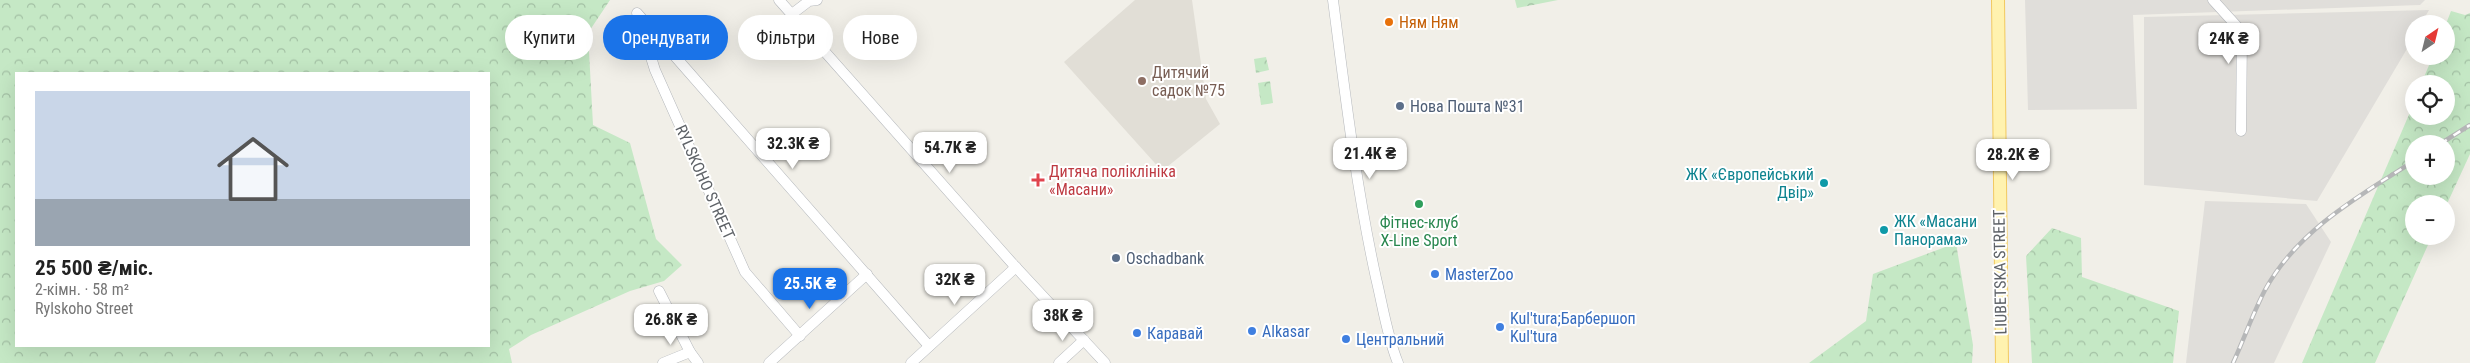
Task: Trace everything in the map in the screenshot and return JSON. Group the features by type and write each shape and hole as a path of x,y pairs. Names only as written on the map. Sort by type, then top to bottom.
{"main road":[{"name":"LIUBETSKA STREET","path":"1998,0 2002,363"}],"street":[{"path":"779,0 1016,267 1105,363"},
{"path":"792,14 809,1 817,0"},
{"path":"1332,0 1354,161 1368,240 1391,343 1398,363"},
{"path":"2213,0 2242,32 2241,131"},
{"name":"RYLSKOHO STREET","path":"800,336 744,272 655,70 636,13 867,274"},
{"path":"911,363 1016,267"},
{"path":"769,363 867,274 929,346"},
{"path":"659,291 690,352 698,363"},
{"path":"1059,363 1084,340"},
{"path":"663,363 690,352"}],"shaded area":[{"name":"Дитячий садок №75","path":"1135,0 1192,0 1206,99 1220,124 1162,171 1064,62"},
{"path":"2025,0 2425,0 2420,5 2133,15 2137,109 2028,110"},
{"path":"2429,10 2426,15 2405,15 2405,52 2317,201 2144,185 2144,17"},
{"path":"2205,201 2306,204 2331,242 2274,363 2186,363"}],"green space":[{"path":"0,0 610,0 593,26 593,15 505,15 505,60 589,60 593,125 630,143 656,239 682,265 664,281 630,291 531,335 509,349 512,363 0,363"},
{"path":"1515,0 1558,0 1517,8"},
{"path":"2451,11 2465,15 2470,13 2470,154 2451,195 2405,195 2405,245 2428,245 2375,363 2302,363 2405,124 2455,125 2455,75 2425,75 2429,65 2455,65 2455,15 2449,15"},
{"path":"1266,57 1269,70 1256,73 1254,59"},
{"path":"1270,81 1273,103 1261,105 1258,83"},
{"path":"2052,228 2081,238 2082,277 2179,311 2173,363 2032,363 2026,256"},
{"path":"1956,243 1973,345 1972,363 1809,363 1866,321 1873,274"}],"railway":[{"path":"2454,135 2470,125"},
{"path":"2233,363 2265,290 2294,249 2351,201 2405,167"}],"place":[{"name":"Ням Ням","path":"1389,22"},
{"name":"Дитячий садок №75","path":"1142,81"},
{"name":"Нова Пошта №31","path":"1400,106"},
{"name":"Дитяча поліклініка «Масани»","path":"1038,180"},
{"name":"ЖК «Європейський Двір»","path":"1824,183"},
{"name":"Фітнес-клуб X-Line Sport","path":"1419,204"},
{"name":"ЖК «Масани Панорама»","path":"1884,230"},
{"name":"Oschadbank","path":"1116,258"},
{"name":"MasterZoo","path":"1435,274"},
{"name":"Kul'tura;Барбершоп Kul'tura","path":"1500,327"},
{"name":"Alkasar","path":"1252,331"},
{"name":"Каравай","path":"1137,333"},
{"name":"Центральний","path":"1346,339"}]}
